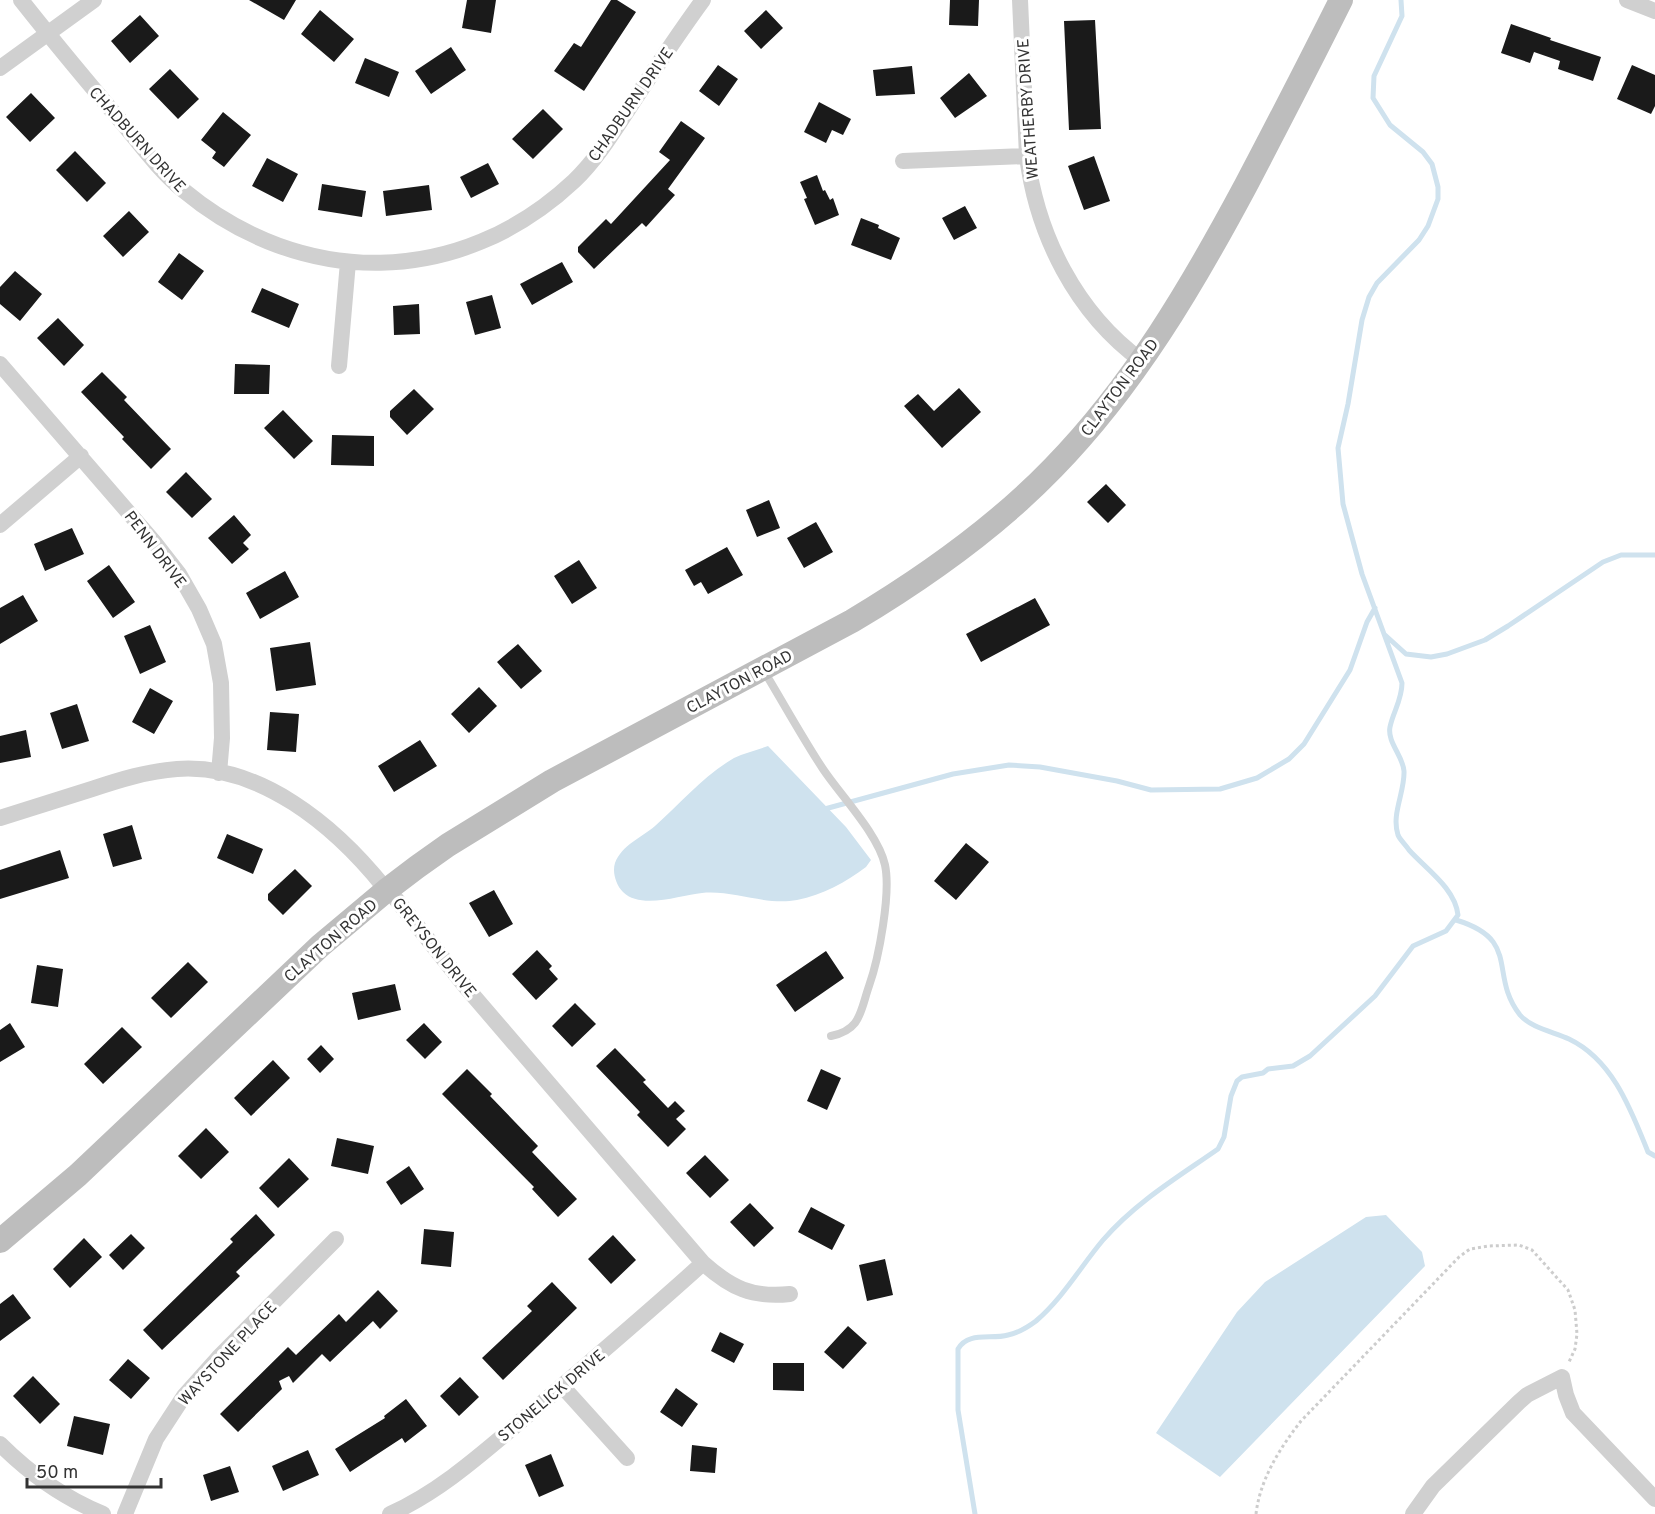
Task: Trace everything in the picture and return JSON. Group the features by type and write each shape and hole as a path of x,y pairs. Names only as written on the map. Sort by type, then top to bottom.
{"street":[{"name":"CHADBURN DRIVE","path":"21,0 155,162 180,189 214,215 245,233 312,257 348,262 385,263 421,260 454,252 488,239 522,222 550,202 576,179 601,150 681,29 703,0"},
{"path":"0,68 94,0"},
{"name":"WEATHERBY DRIVE","path":"1020,0 1027,156 1039,216 1052,248 1089,310 1112,337 1142,361"},
{"name":"CLAYTON ROAD","path":"0,1241 78,1175 263,999 388,889 448,845 512,805 885,602 962,549 1052,470 1117,394 1184,298 1341,0"},
{"path":"1627,0 1655,11"},
{"path":"903,161 1027,156"},
{"path":"339,366 348,262"},
{"name":"PENN DRIVE","path":"0,364 154,542 175,569 202,618 214,644 221,683 222,738 219,773"},
{"path":"0,525 81,456"},
{"name":"GREYSON DRIVE","path":"0,818 125,779 163,770 192,769 219,773 237,777 282,796 305,810 355,854 388,889 465,986 703,1263 737,1288 772,1296 790,1294"},
{"name":"WAYSTONE PLACE","path":"125,1514 156,1439 184,1396 218,1358 336,1239"},
{"name":"STONELICK DRIVE","path":"390,1514 408,1510 474,1460 703,1263"},
{"path":"1413,1514 1433,1486 1519,1402 1527,1395 1562,1377 1573,1413 1655,1499"},
{"path":"562,1386 627,1458"},
{"path":"0,1444 39,1478 76,1501 103,1514"}],"lane":[{"path":"762,668 823,769 877,844 885,864 888,891 872,977 856,1024 845,1033 831,1036"}],"path":[{"path":"1256,1514 1258,1499 1267,1475 1283,1444 1301,1421 1459,1257 1470,1249 1519,1245 1532,1250 1568,1290 1575,1310 1577,1334 1575,1350 1562,1377"}],"water":[{"path":"768,746 846,827 871,860 866,867 842,883 797,900 774,901 702,893 650,901 631,897 623,892 614,874 615,863 622,851 655,826 702,781 723,765 738,756"},
{"path":"1386,1215 1422,1252 1425,1266 1220,1477 1156,1433 1237,1312 1265,1282 1366,1217"}],"building":[{"path":"249,0 296,0 284,20"},
{"path":"467,0 496,0 491,33 462,28"},
{"path":"611,0 617,0 636,12 584,91 554,71 574,43 581,47"},
{"path":"950,0 979,0 978,26 949,25"},
{"path":"320,10 354,39 334,62 301,34"},
{"path":"766,10 783,28 761,49 744,31"},
{"path":"140,15 159,36 130,63 111,41"},
{"path":"1095,20 1101,129 1069,130 1064,21"},
{"path":"1511,24 1601,57 1593,81 1558,69 1560,61 1534,52 1530,63 1501,53"},
{"path":"451,47 466,70 431,94 415,71"},
{"path":"365,58 399,72 389,97 355,83"},
{"path":"718,65 738,79 719,106 699,91"},
{"path":"1632,65 1655,75 1655,106 1651,114 1617,99"},
{"path":"912,66 915,94 876,96 873,70"},
{"path":"170,69 199,99 178,119 149,89"},
{"path":"969,73 987,96 955,118 940,98"},
{"path":"31,93 55,118 30,142 6,117"},
{"path":"819,102 851,119 843,135 832,130 826,143 804,132"},
{"path":"543,109 563,129 533,159 512,139"},
{"path":"223,112 251,135 224,167 212,158 216,152 201,140"},
{"path":"681,121 705,138 668,189 675,195 646,227 642,223 594,269 578,252 578,247 606,219 611,224 670,160 659,152"},
{"path":"75,151 106,183 87,202 56,170"},
{"path":"1094,156 1110,201 1084,210 1068,166"},
{"path":"267,158 298,174 283,202 252,186"},
{"path":"488,163 499,184 471,198 460,177"},
{"path":"817,175 823,191 825,190 830,200 833,198 839,215 815,225 804,199 807,198 800,182"},
{"path":"322,184 366,191 362,217 318,210"},
{"path":"429,185 432,210 386,216 383,191"},
{"path":"965,206 977,228 954,240 942,218"},
{"path":"129,211 149,232 123,257 103,236"},
{"path":"861,218 879,225 878,228 900,238 891,260 851,245"},
{"path":"179,253 204,271 182,300 158,282"},
{"path":"562,262 573,282 532,305 520,284"},
{"path":"15,271 42,294 20,321 0,304 0,287"},
{"path":"262,288 299,304 289,328 251,312"},
{"path":"492,295 501,328 475,335 466,302"},
{"path":"419,304 420,334 394,335 393,306"},
{"path":"58,318 84,345 64,366 37,338"},
{"path":"235,364 270,365 269,394 234,394"},
{"path":"102,372 127,397 124,400 171,449 151,469 81,392"},
{"path":"959,388 981,412 942,448 904,406 918,394 934,411"},
{"path":"414,389 434,409 407,435 390,417 390,411"},
{"path":"283,410 313,441 294,459 264,428"},
{"path":"332,435 374,436 374,466 331,465"},
{"path":"186,472 212,499 192,518 166,492"},
{"path":"1106,484 1126,505 1108,523 1087,502"},
{"path":"769,500 780,528 757,537 746,510"},
{"path":"234,515 251,535 243,543 249,549 232,564 208,538"},
{"path":"816,522 833,552 804,568 787,538"},
{"path":"72,528 84,554 45,571 34,544"},
{"path":"727,547 743,575 708,594 701,582 694,586 685,570"},
{"path":"579,560 597,588 572,604 554,576"},
{"path":"109,565 135,602 113,618 87,581"},
{"path":"285,571 299,597 260,619 246,593"},
{"path":"23,595 38,621 0,644 0,608"},
{"path":"1035,598 1050,625 981,662 966,634"},
{"path":"150,625 166,662 140,674 124,636"},
{"path":"310,642 316,685 276,691 270,648"},
{"path":"518,644 542,671 521,689 497,662"},
{"path":"479,687 497,706 469,733 451,714"},
{"path":"150,688 173,701 154,734 132,722"},
{"path":"77,704 89,741 62,749 50,713"},
{"path":"270,712 299,714 296,752 267,750"},
{"path":"26,730 31,757 0,763 0,736"},
{"path":"420,740 437,766 394,792 378,766"},
{"path":"132,825 142,859 113,867 103,834"},
{"path":"227,834 263,849 253,874 217,858"},
{"path":"966,843 989,862 956,900 934,881"},
{"path":"60,850 69,878 0,899 0,870"},
{"path":"295,869 312,886 283,915 268,900 268,894"},
{"path":"494,890 513,924 489,937 469,903"},
{"path":"537,950 552,966 549,969 558,979 536,1000 512,974"},
{"path":"826,951 844,978 795,1012 776,985"},
{"path":"188,962 208,982 171,1018 151,998"},
{"path":"37,965 63,969 58,1007 31,1003"},
{"path":"395,984 401,1010 358,1020 352,993"},
{"path":"575,1003 596,1024 572,1047 552,1026"},
{"path":"10,1023 25,1047 0,1062 0,1030"},
{"path":"424,1023 442,1042 425,1059 406,1040"},
{"path":"122,1027 142,1047 103,1084 84,1064"},
{"path":"321,1045 334,1059 320,1073 307,1059"},
{"path":"615,1048 646,1080 643,1082 668,1108 675,1101 685,1111 676,1119 686,1129 668,1147 637,1115 640,1112 596,1066"},
{"path":"273,1060 290,1078 251,1116 234,1098"},
{"path":"467,1069 538,1146 532,1152 577,1199 558,1217 532,1189 534,1187 442,1094"},
{"path":"821,1069 841,1078 827,1110 807,1101"},
{"path":"206,1128 229,1152 201,1179 178,1156"},
{"path":"337,1138 374,1146 368,1174 331,1166"},
{"path":"705,1155 729,1180 710,1198 686,1173"},
{"path":"289,1158 309,1179 278,1208 259,1188"},
{"path":"409,1166 424,1189 401,1205 386,1182"},
{"path":"750,1203 774,1228 754,1247 730,1222"},
{"path":"811,1207 845,1225 832,1250 798,1232"},
{"path":"256,1214 275,1235 236,1272 240,1276 162,1350 143,1330 233,1242 230,1239"},
{"path":"424,1229 454,1232 451,1267 421,1264"},
{"path":"131,1234 145,1248 123,1270 109,1255"},
{"path":"613,1235 636,1260 611,1284 588,1259"},
{"path":"84,1238 102,1257 70,1288 53,1269"},
{"path":"885,1259 893,1295 867,1301 859,1265"},
{"path":"552,1282 577,1308 503,1380 482,1358 532,1311 527,1306"},
{"path":"378,1290 398,1311 380,1329 373,1321 330,1362 322,1354 293,1383 289,1376 279,1381 282,1389 238,1432 220,1414 288,1347 296,1355 339,1314 346,1322"},
{"path":"13,1294 31,1318 0,1341 0,1304"},
{"path":"848,1326 867,1343 843,1369 824,1352"},
{"path":"720,1332 744,1344 734,1363 711,1351"},
{"path":"128,1359 150,1378 131,1399 109,1380"},
{"path":"773,1363 804,1363 804,1391 773,1390"},
{"path":"33,1376 60,1404 40,1424 13,1396"},
{"path":"460,1377 479,1397 459,1416 440,1396"},
{"path":"676,1388 698,1404 682,1427 660,1412"},
{"path":"406,1399 427,1426 405,1443 402,1438 350,1472 335,1449 385,1418 384,1416"},
{"path":"74,1416 110,1424 103,1455 67,1446"},
{"path":"692,1445 717,1448 715,1473 690,1471"},
{"path":"308,1450 319,1475 283,1491 272,1466"},
{"path":"551,1454 564,1486 539,1497 525,1465"},
{"path":"230,1466 239,1492 211,1501 203,1475"}],"waterway":[{"path":"975,1514 958,1410 958,1349 962,1343 974,1338 1012,1334 1036,1321 1055,1302 1116,1226 1158,1191 1218,1149 1224,1137 1231,1096 1237,1081 1242,1077 1263,1073 1268,1069 1293,1066 1310,1056 1375,996 1413,946 1446,931 1458,915 1456,905 1446,888 1409,850 1398,835 1396,819 1404,771 1391,738 1390,727 1401,695 1402,683 1362,574 1343,504 1338,448 1362,320 1369,297 1377,283 1419,240 1428,226 1438,199 1438,187 1432,164 1423,152 1390,125 1373,98 1374,76 1402,16 1401,0"},
{"path":"1385,635 1406,654 1431,657 1447,654 1485,640 1603,562 1621,555 1655,555"},
{"path":"821,810 953,774 1009,765 1040,767 1117,781 1151,790 1220,789 1257,778 1289,759 1304,744 1350,670 1367,622 1375,608"},
{"path":"1456,920 1476,928 1497,948 1506,986 1520,1015 1536,1026 1569,1039 1584,1048 1609,1073 1627,1103 1648,1152 1655,1156"}]}
